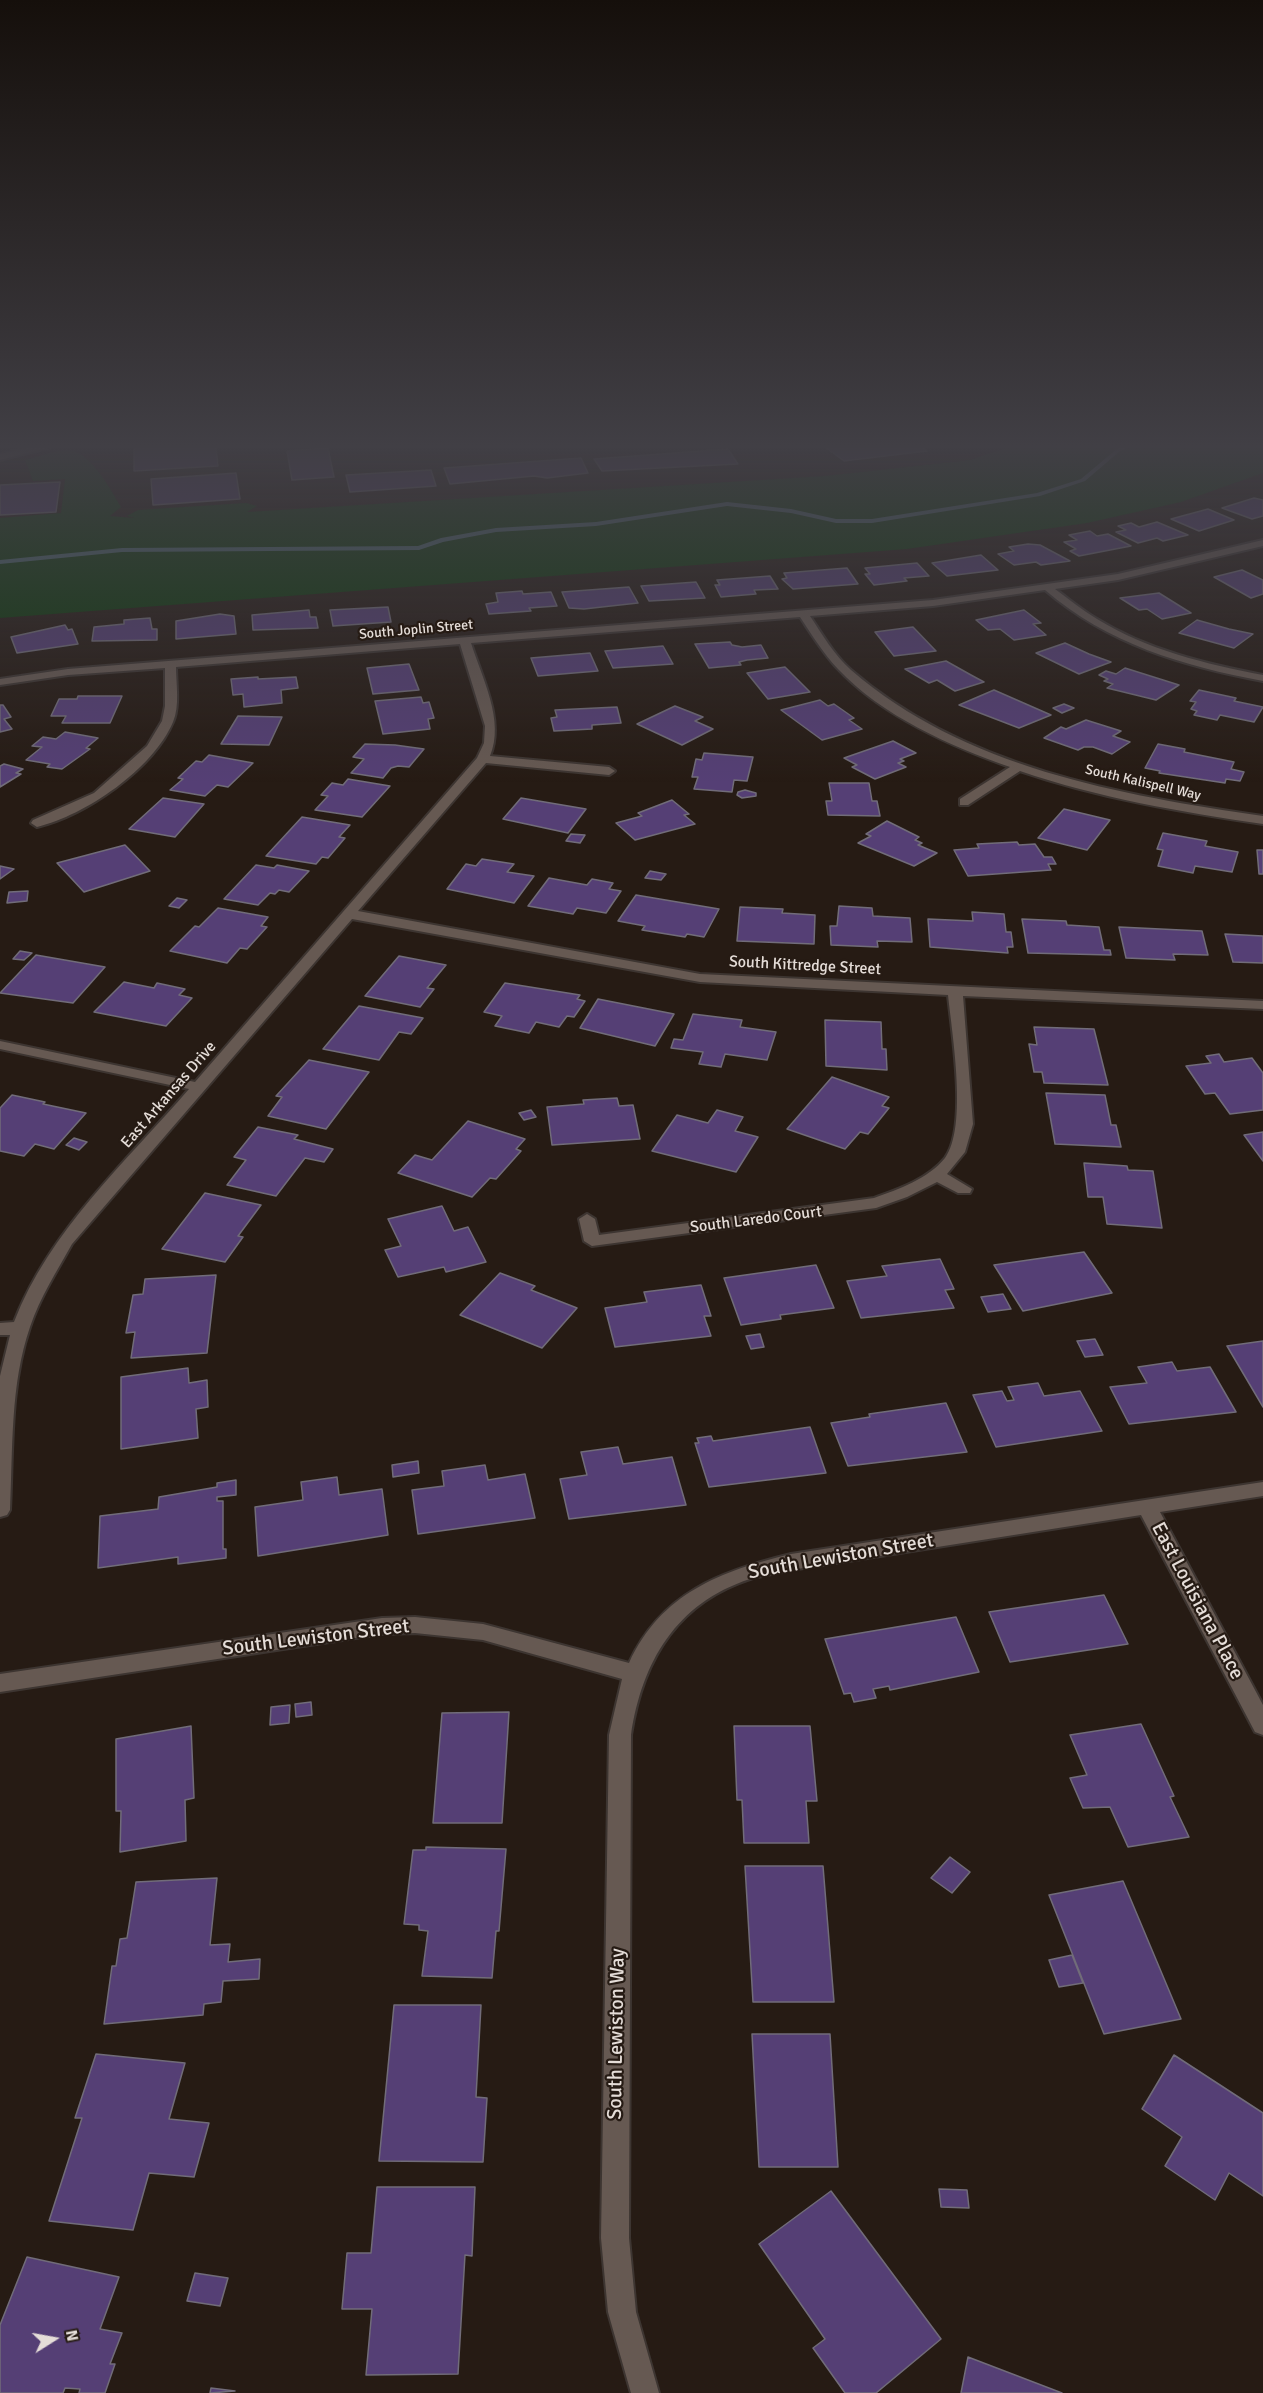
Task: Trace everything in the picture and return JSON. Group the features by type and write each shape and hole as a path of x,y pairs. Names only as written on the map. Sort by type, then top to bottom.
{"street":[{"name":"South Joplin Street","path":"0,682 68,672 944,602 1049,589 1202,559"},
{"path":"1049,589 1101,626 1130,640 1198,664 1263,678"},
{"name":"South Kalispell Way","path":"803,614 828,650 871,692 938,732 1019,766 1097,789 1163,804 1263,820"},
{"name":"East Arkansas Drive","path":"0,1510 10,1374 20,1328 36,1292 66,1241 483,759 490,742 491,726 465,641"},
{"path":"38,823 98,796 152,748 168,721 171,706 170,664"},
{"path":"483,759 609,771"},
{"path":"964,802 1019,766"},
{"name":"South Kittredge Street","path":"350,914 700,978 1263,1005"},
{"name":"South Laredo Court","path":"587,1219 592,1241 876,1203 906,1193 936,1175 951,1160 962,1141 966,1116 955,992"},
{"path":"0,1045 199,1087"},
{"path":"936,1175 964,1189"},
{"path":"0,1329 20,1328"},
{"name":"South Lewiston Street","path":"0,1683 382,1626 404,1625 483,1632 633,1673 647,1648 665,1624 695,1598 741,1574 791,1562 1263,1489"},
{"name":"East Louisiana Place","path":"1147,1507 1263,1726"},
{"name":"South Lewiston Way","path":"633,1673 623,1705 620,1735 615,2238 622,2312 645,2393"}],"green space":[{"path":"0,559 780,559 0,618"}],"building":[{"path":"959,559 985,559 998,570 947,576 932,563"},
{"path":"1005,559 1066,559 1070,561 1041,565 1036,562 1014,565"},
{"path":"917,563 929,576 904,578 907,581 874,585 865,574 870,574 865,568"},
{"path":"847,568 858,584 793,589 782,579 787,578 784,573"},
{"path":"1242,570 1263,580 1263,594 1251,598 1214,577"},
{"path":"770,576 778,589 754,590 756,594 721,597 715,585 720,585 717,580"},
{"path":"696,582 705,598 649,601 641,586"},
{"path":"629,587 638,603 584,609 569,608 562,592"},
{"path":"522,591 523,594 551,592 557,606 529,608 531,611 489,614 486,604 498,602 496,593"},
{"path":"1159,593 1191,613 1162,619 1147,609 1139,610 1120,598"},
{"path":"388,607 391,622 333,626 330,610"},
{"path":"309,610 310,617 316,617 318,628 253,630 252,615"},
{"path":"1024,610 1041,623 1033,624 1046,635 1014,640 1000,629 988,630 976,620"},
{"path":"220,614 234,616 236,634 176,639 176,621"},
{"path":"150,618 152,629 157,629 157,640 92,641 94,627 124,624 124,620"},
{"path":"1197,620 1253,634 1234,648 1179,633"},
{"path":"65,625 68,630 72,629 78,644 17,653 11,637"},
{"path":"913,627 936,651 894,656 875,632"},
{"path":"730,642 732,645 742,647 761,645 768,658 739,662 741,665 709,668 695,644"},
{"path":"1065,643 1111,662 1079,674 1036,653"},
{"path":"663,646 673,664 613,668 605,651"},
{"path":"590,653 598,671 538,676 531,658"},
{"path":"946,661 984,682 955,691 937,680 929,683 905,669"},
{"path":"409,664 419,690 373,694 367,668"},
{"path":"785,667 810,692 768,699 747,673"},
{"path":"1125,668 1179,685 1156,700 1107,688 1113,684 1104,681 1108,679 1099,675 1106,671 1116,674"},
{"path":"258,677 258,679 296,677 298,688 281,690 282,703 244,707 243,694 233,695 231,679"},
{"path":"994,690 1051,715 1019,728 959,705"},
{"path":"1199,690 1263,707 1254,722 1220,715 1217,720 1194,715 1197,711 1191,709 1196,702 1190,701"},
{"path":"78,696 122,696 110,723 62,723 66,716 51,716 59,699 77,699"},
{"path":"421,697 423,703 429,702 434,718 428,719 430,729 383,734 375,701"},
{"path":"820,700 828,706 834,704 854,718 849,720 862,729 822,740 781,710"},
{"path":"1064,704 1074,708 1062,713 1053,708"},
{"path":"0,705 3,705 11,717 4,719 12,729 0,732"},
{"path":"675,706 703,717 695,721 713,729 682,745 637,724"},
{"path":"617,707 621,723 592,725 592,729 554,731 551,718 557,717 555,710"},
{"path":"238,716 282,717 269,745 221,744"},
{"path":"1086,720 1121,731 1113,736 1130,742 1112,754 1093,747 1078,750 1044,738 1061,727 1066,729"},
{"path":"65,732 98,738 86,748 90,749 62,769 47,767 50,764 26,760 42,747 32,746 43,737 56,739"},
{"path":"893,741 916,753 900,759 904,761 898,763 906,767 875,779 852,767 857,765 844,758"},
{"path":"365,744 424,749 409,767 391,768 383,778 351,773 364,759 353,757"},
{"path":"1158,744 1234,762 1231,769 1244,772 1240,781 1226,779 1225,783 1159,773 1160,771 1145,768"},
{"path":"704,753 753,757 747,781 734,780 732,792 694,789 698,777 692,777 696,759 702,760"},
{"path":"209,755 253,763 228,787 217,785 205,796 170,790 183,779 178,778 196,761 202,762"},
{"path":"4,764 23,769 16,773 21,774 0,787 0,766"},
{"path":"348,779 390,786 362,817 315,810 328,796 321,795 332,783 343,785"},
{"path":"829,783 869,783 872,801 877,801 880,816 828,815 826,801 832,801"},
{"path":"745,790 756,793 756,796 742,798 737,795 738,792"},
{"path":"163,798 204,804 175,837 129,829"},
{"path":"521,798 586,809 568,833 503,819"},
{"path":"672,800 689,814 684,815 695,824 635,840 616,823 642,816 638,813"},
{"path":"1064,809 1110,820 1087,850 1038,838"},
{"path":"302,817 350,825 339,837 345,838 328,858 322,857 316,864 266,856"},
{"path":"887,821 919,837 915,840 922,843 918,845 937,853 914,866 858,843 871,836 866,834"},
{"path":"1163,833 1207,841 1205,846 1238,852 1232,872 1195,866 1193,873 1158,866 1163,850 1157,849"},
{"path":"571,834 585,835 580,843 566,841"},
{"path":"1017,842 1019,845 1035,844 1044,857 1052,857 1056,864 1048,864 1051,870 968,876 954,850 979,848 977,844"},
{"path":"125,845 150,871 84,892 57,863"},
{"path":"1257,850 1263,850 1263,874 1259,874"},
{"path":"482,859 514,864 507,872 534,876 514,903 447,889 466,864 476,866"},
{"path":"256,865 274,868 277,865 309,871 289,892 279,890 275,894 270,893 258,905 224,899"},
{"path":"0,866 14,869 0,879"},
{"path":"650,871 666,874 661,880 645,878"},
{"path":"549,878 587,885 592,879 613,883 609,889 621,891 606,913 577,908 573,914 528,906"},
{"path":"28,891 27,901 7,903 9,892"},
{"path":"636,895 719,909 704,937 687,934 685,937 642,930 645,926 618,921"},
{"path":"177,898 187,900 179,908 169,906"},
{"path":"839,906 872,908 873,916 910,918 912,942 877,941 878,947 831,945 830,926 837,926"},
{"path":"740,907 783,909 782,913 815,915 814,944 737,941"},
{"path":"218,908 268,917 261,926 267,927 247,949 240,948 227,963 170,951 195,926 199,927"},
{"path":"972,912 1004,914 1006,932 1011,932 1013,947 1007,947 1008,953 930,947 928,919 973,921"},
{"path":"1022,919 1066,921 1067,925 1099,927 1104,950 1110,950 1111,955 1028,953"},
{"path":"1119,927 1202,931 1208,955 1173,954 1175,960 1126,958"},
{"path":"1225,934 1263,936 1263,963 1233,962"},
{"path":"20,951 32,953 24,960 13,959"},
{"path":"36,955 105,967 73,1003 0,993"},
{"path":"399,956 446,965 427,988 434,989 420,1007 365,996"},
{"path":"124,982 154,988 157,983 185,989 179,995 192,998 166,1026 94,1012"},
{"path":"505,983 580,995 577,999 585,1001 574,1017 567,1016 559,1027 536,1022 529,1033 495,1026 502,1016 484,1012"},
{"path":"598,999 674,1014 655,1046 580,1028"},
{"path":"359,1006 423,1018 411,1034 399,1032 379,1060 323,1049"},
{"path":"693,1014 742,1020 740,1027 776,1032 767,1060 725,1054 721,1067 699,1064 703,1052 671,1048 674,1039 683,1040"},
{"path":"825,1020 881,1022 882,1049 886,1049 887,1070 826,1066"},
{"path":"1034,1027 1094,1029 1108,1085 1044,1083 1042,1072 1034,1072 1029,1044 1037,1045"},
{"path":"1219,1054 1224,1062 1252,1058 1263,1073 1263,1110 1230,1114 1215,1093 1205,1094 1186,1066 1211,1063 1206,1056"},
{"path":"309,1060 369,1072 326,1129 268,1116 282,1097 276,1096"},
{"path":"832,1077 889,1097 882,1106 889,1108 868,1134 860,1132 845,1149 787,1129"},
{"path":"1046,1093 1105,1095 1111,1125 1116,1125 1121,1147 1055,1144"},
{"path":"12,1095 86,1113 54,1149 35,1144 24,1156 0,1151 0,1108"},
{"path":"617,1098 619,1106 633,1105 640,1139 552,1145 547,1107 584,1104 583,1100"},
{"path":"531,1110 536,1117 524,1120 519,1113"},
{"path":"717,1110 743,1117 735,1131 758,1137 736,1172 652,1151 677,1115 708,1123"},
{"path":"468,1121 525,1139 516,1149 521,1151 496,1179 490,1178 472,1197 398,1173 415,1155 432,1160"},
{"path":"258,1127 298,1135 294,1139 333,1149 324,1162 305,1158 276,1196 227,1185 246,1160 234,1157"},
{"path":"1263,1132 1263,1161 1244,1135"},
{"path":"74,1138 87,1142 79,1150 66,1145"},
{"path":"1084,1163 1127,1166 1128,1170 1153,1171 1162,1228 1107,1224 1103,1197 1088,1197"},
{"path":"205,1193 261,1205 238,1236 243,1237 225,1262 162,1249"},
{"path":"442,1206 454,1231 468,1227 486,1262 446,1272 444,1267 398,1277 385,1250 401,1246 388,1219"},
{"path":"1084,1252 1112,1293 1023,1311 994,1265"},
{"path":"940,1259 954,1289 945,1290 954,1308 861,1318 847,1281 887,1276 882,1266"},
{"path":"816,1265 834,1308 780,1315 781,1319 741,1325 724,1278"},
{"path":"500,1273 535,1286 531,1290 577,1308 542,1348 460,1315"},
{"path":"216,1275 207,1353 131,1358 135,1332 126,1333 133,1295 143,1294 145,1279"},
{"path":"701,1285 711,1316 704,1316 711,1336 615,1347 605,1308 647,1302 644,1292"},
{"path":"1003,1294 1011,1309 988,1312 981,1297"},
{"path":"760,1334 764,1347 751,1349 746,1336"},
{"path":"1095,1339 1103,1355 1085,1357 1077,1341"},
{"path":"1263,1341 1263,1407 1227,1346"},
{"path":"1172,1362 1177,1371 1210,1367 1236,1412 1129,1424 1110,1387 1147,1383 1138,1367"},
{"path":"188,1368 189,1383 207,1380 208,1407 196,1409 198,1438 121,1449 121,1377"},
{"path":"1038,1383 1044,1396 1080,1391 1102,1431 996,1447 973,1395 1002,1391 1007,1401 1014,1400 1008,1387"},
{"path":"946,1403 967,1452 848,1466 831,1423 870,1417 869,1414"},
{"path":"810,1427 826,1473 709,1487 695,1443 699,1443 697,1438 711,1436 713,1441"},
{"path":"618,1447 623,1464 672,1457 686,1505 569,1519 560,1479 587,1475 581,1452"},
{"path":"418,1461 419,1473 393,1477 392,1465"},
{"path":"485,1465 488,1480 525,1474 535,1518 418,1534 412,1490 444,1486 442,1471"},
{"path":"337,1477 339,1495 382,1489 388,1535 258,1556 255,1507 303,1500 301,1482"},
{"path":"236,1480 236,1495 217,1497 217,1501 223,1501 223,1549 226,1549 226,1558 178,1564 178,1557 98,1568 100,1516 158,1509 159,1497 217,1487 217,1483"},
{"path":"1104,1595 1128,1644 1010,1662 989,1612"},
{"path":"956,1617 979,1672 890,1690 889,1686 873,1689 876,1698 854,1702 851,1693 844,1694 825,1639"},
{"path":"311,1702 312,1715 296,1717 295,1704"},
{"path":"290,1705 289,1723 270,1725 271,1707"},
{"path":"509,1712 502,1823 433,1823 442,1713"},
{"path":"1141,1724 1174,1796 1170,1797 1189,1837 1128,1847 1110,1807 1083,1808 1070,1778 1087,1775 1070,1735"},
{"path":"191,1726 194,1798 185,1800 186,1841 120,1852 121,1811 116,1811 116,1739"},
{"path":"734,1726 810,1726 817,1801 806,1801 809,1843 744,1843 742,1800 737,1800"},
{"path":"426,1847 506,1849 499,1931 496,1931 492,1978 422,1976 428,1931 419,1930 419,1925 404,1924 413,1850 426,1850"},
{"path":"950,1857 970,1872 952,1893 931,1878"},
{"path":"745,1866 823,1866 834,2002 753,2002"},
{"path":"217,1878 210,1945 230,1944 228,1962 260,1959 259,1979 223,1981 221,2002 204,2004 203,2015 104,2024 112,1966 116,1966 120,1939 127,1938 136,1882"},
{"path":"1123,1881 1181,2019 1104,2034 1049,1895"},
{"path":"1072,1955 1083,1983 1059,1987 1049,1960"},
{"path":"394,2005 481,2005 476,2097 487,2098 483,2162 379,2161"},
{"path":"752,2034 830,2034 838,2167 759,2167"},
{"path":"96,2054 185,2063 169,2119 209,2123 194,2177 149,2173 133,2230 49,2221 82,2118 75,2118"},
{"path":"1174,2055 1263,2113 1263,2196 1229,2173 1215,2200 1165,2166 1182,2137 1142,2109"},
{"path":"377,2187 475,2187 472,2256 465,2255 458,2374 366,2375 372,2309 342,2309 347,2253 371,2253"},
{"path":"939,2189 967,2190 969,2208 941,2207"},
{"path":"831,2191 941,2339 876,2393 845,2393 813,2348 825,2339 759,2244"},
{"path":"27,2257 119,2277 100,2329 122,2333 110,2364 115,2364 105,2393 79,2393 80,2389 65,2388 63,2393 0,2393 0,2325"},
{"path":"195,2273 228,2278 220,2306 187,2301"},
{"path":"968,2357 1062,2393 961,2393"},
{"path":"211,2388 235,2391 210,2393"}],"waterway":[{"path":"0,562 34,559"}]}
